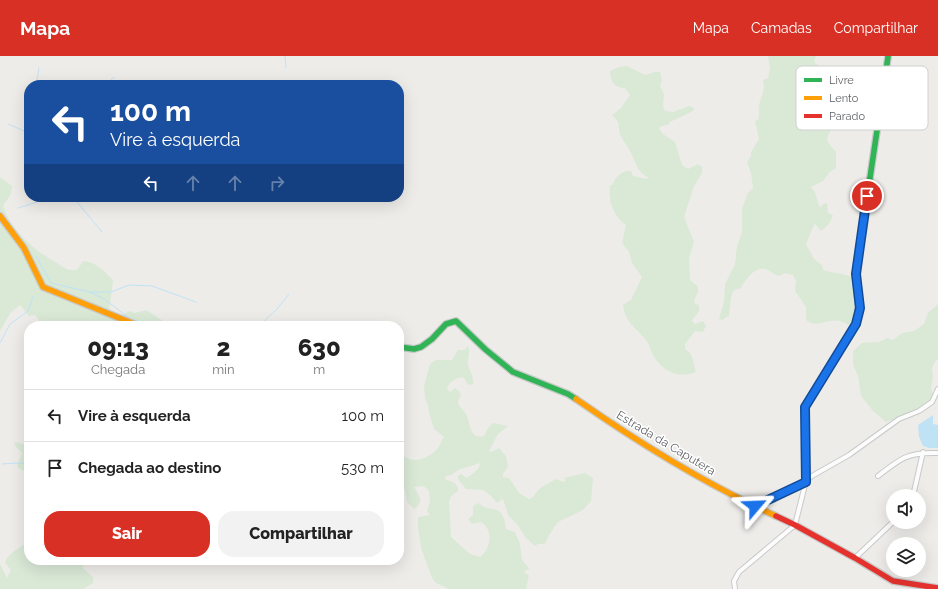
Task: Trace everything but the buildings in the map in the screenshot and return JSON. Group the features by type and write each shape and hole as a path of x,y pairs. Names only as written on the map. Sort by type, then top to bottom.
{"street":[{"path":"736,589 734,582 739,572 795,525 806,482 805,407 856,324 859,315 856,274 877,130"},
{"path":"0,216 24,248 42,287 127,321"},
{"name":"Estrada da Caputera","path":"404,348 414,349 421,347 432,339 446,324 456,321 485,349 513,372 568,394 634,439 735,498 795,525 893,581 938,588"},
{"path":"755,506 806,482 812,476 849,455 898,419 919,411 932,402 938,389"},
{"path":"915,489 923,452"},
{"path":"878,476 907,456 923,452 938,453"},
{"path":"855,558 886,529"}],"green space":[{"path":"768,56 816,56 814,62 819,66 796,66 796,130 831,130 827,141 836,152 836,168 830,172 823,181 811,187 815,192 819,206 821,207 823,204 827,203 828,213 833,215 825,228 821,231 815,224 814,225 806,244 814,259 822,265 823,270 852,277 857,293 856,321 848,325 836,321 817,324 807,321 806,307 795,291 796,281 793,275 785,273 779,276 764,269 755,271 748,277 741,288 734,290 731,297 729,316 722,320 719,319 724,302 725,284 735,264 737,246 742,232 742,208 748,193 753,188 751,173 747,162 759,139 755,121 759,118 759,106 764,87 763,80 768,78 770,68"},
{"path":"627,66 645,75 660,72 662,80 660,86 664,94 663,106 665,111 673,112 689,106 694,108 693,111 670,122 668,125 661,126 659,129 663,134 675,142 682,165 688,169 698,164 702,167 702,173 694,186 684,217 694,242 689,258 690,280 698,287 698,292 694,301 695,304 699,305 699,310 692,321 695,324 703,321 706,326 703,332 695,331 685,344 685,349 692,356 696,372 690,374 684,375 672,373 662,367 654,357 646,340 632,324 624,311 623,305 631,300 642,277 632,263 629,252 622,243 626,225 621,221 612,207 610,185 612,185 619,175 627,171 631,171 633,176 647,179 648,177 641,173 637,167 630,150 621,136 618,123 612,115 621,108 630,95 625,88 618,87 613,83 610,71 619,67"},
{"path":"0,177 12,186 11,194 3,206 7,215 17,231 31,245 47,257 71,270 78,269 83,261 92,263 99,267 113,281 109,312 118,318 129,311 135,313 146,310 163,321 39,321 34,315 29,316 20,305 11,312 0,331"},
{"path":"938,304 938,360 936,360 932,368 933,377 931,387 934,400 932,406 926,405 921,409 886,422 873,411 861,396 858,376 853,365 853,351 862,343 879,342 887,338 893,340 902,333 914,331 924,324 928,313"},
{"path":"468,346 468,365 473,384 468,385 464,378 459,378 451,382 447,389 450,392 455,388 460,392 461,396 458,400 459,404 468,418 471,430 476,436 484,436 488,428 493,423 508,426 498,434 489,451 491,452 499,448 506,456 508,467 503,474 503,477 509,478 519,493 529,499 532,498 540,488 556,479 564,482 564,478 585,473 593,478 591,501 583,510 558,522 545,544 538,544 535,546 526,538 517,524 508,515 503,499 497,503 483,490 466,489 458,479 458,476 461,474 467,478 477,470 480,463 458,470 452,475 446,476 445,479 455,483 458,488 458,491 451,496 449,501 451,537 470,554 480,557 487,549 490,540 488,530 485,525 481,522 472,524 468,519 473,515 473,506 479,503 487,508 499,511 502,514 506,529 515,532 520,544 522,560 530,569 524,571 529,575 526,589 449,589 436,583 432,578 421,548 418,529 418,517 430,515 427,511 430,501 429,491 424,486 414,487 420,498 419,504 414,509 407,502 404,489 404,457 408,459 418,460 429,456 438,448 444,437 434,429 425,399 424,386 430,364 436,360 452,360 458,350 464,350"},
{"path":"16,442 24,445 24,471 17,467 22,453 15,446 14,443"},
{"path":"24,545 24,565 83,565 83,568 93,577 93,583 83,589 0,589 0,564 7,578 11,570 5,563 6,559"}],"water":[{"path":"933,415 933,424 938,425 938,448 923,446 919,437 918,425"}],"waterway":[{"path":"285,56 286,68"},
{"path":"37,80 39,68"},
{"path":"111,80 114,77"},
{"path":"8,124 24,131"},
{"path":"18,208 37,202"},
{"path":"77,202 102,232"},
{"path":"36,256 51,283 90,292 104,299 132,320 137,321"},
{"path":"90,292 111,292 129,285 152,286 196,302"},
{"path":"264,321 277,309 289,294"},
{"path":"0,343 10,324 28,311 33,297"},
{"path":"2,464 24,464"}],"traffic: fast":[{"path":"887,66 888,57"},
{"path":"853,329 858,316 856,274 877,130"},
{"path":"404,348 414,349 421,347 432,339 446,324 456,321 485,349 513,372 568,394 576,399"}],"traffic: slow":[{"path":"0,216 24,248 43,287 127,321"},
{"path":"576,399 648,447 698,477 776,516"}],"traffic: jam":[{"path":"806,481 805,407 853,329"},
{"path":"776,516 855,558 893,581 938,588"}],"route":[{"path":"755,506 806,482 805,407 856,324 859,315 860,308 856,274 867,196"}]}
